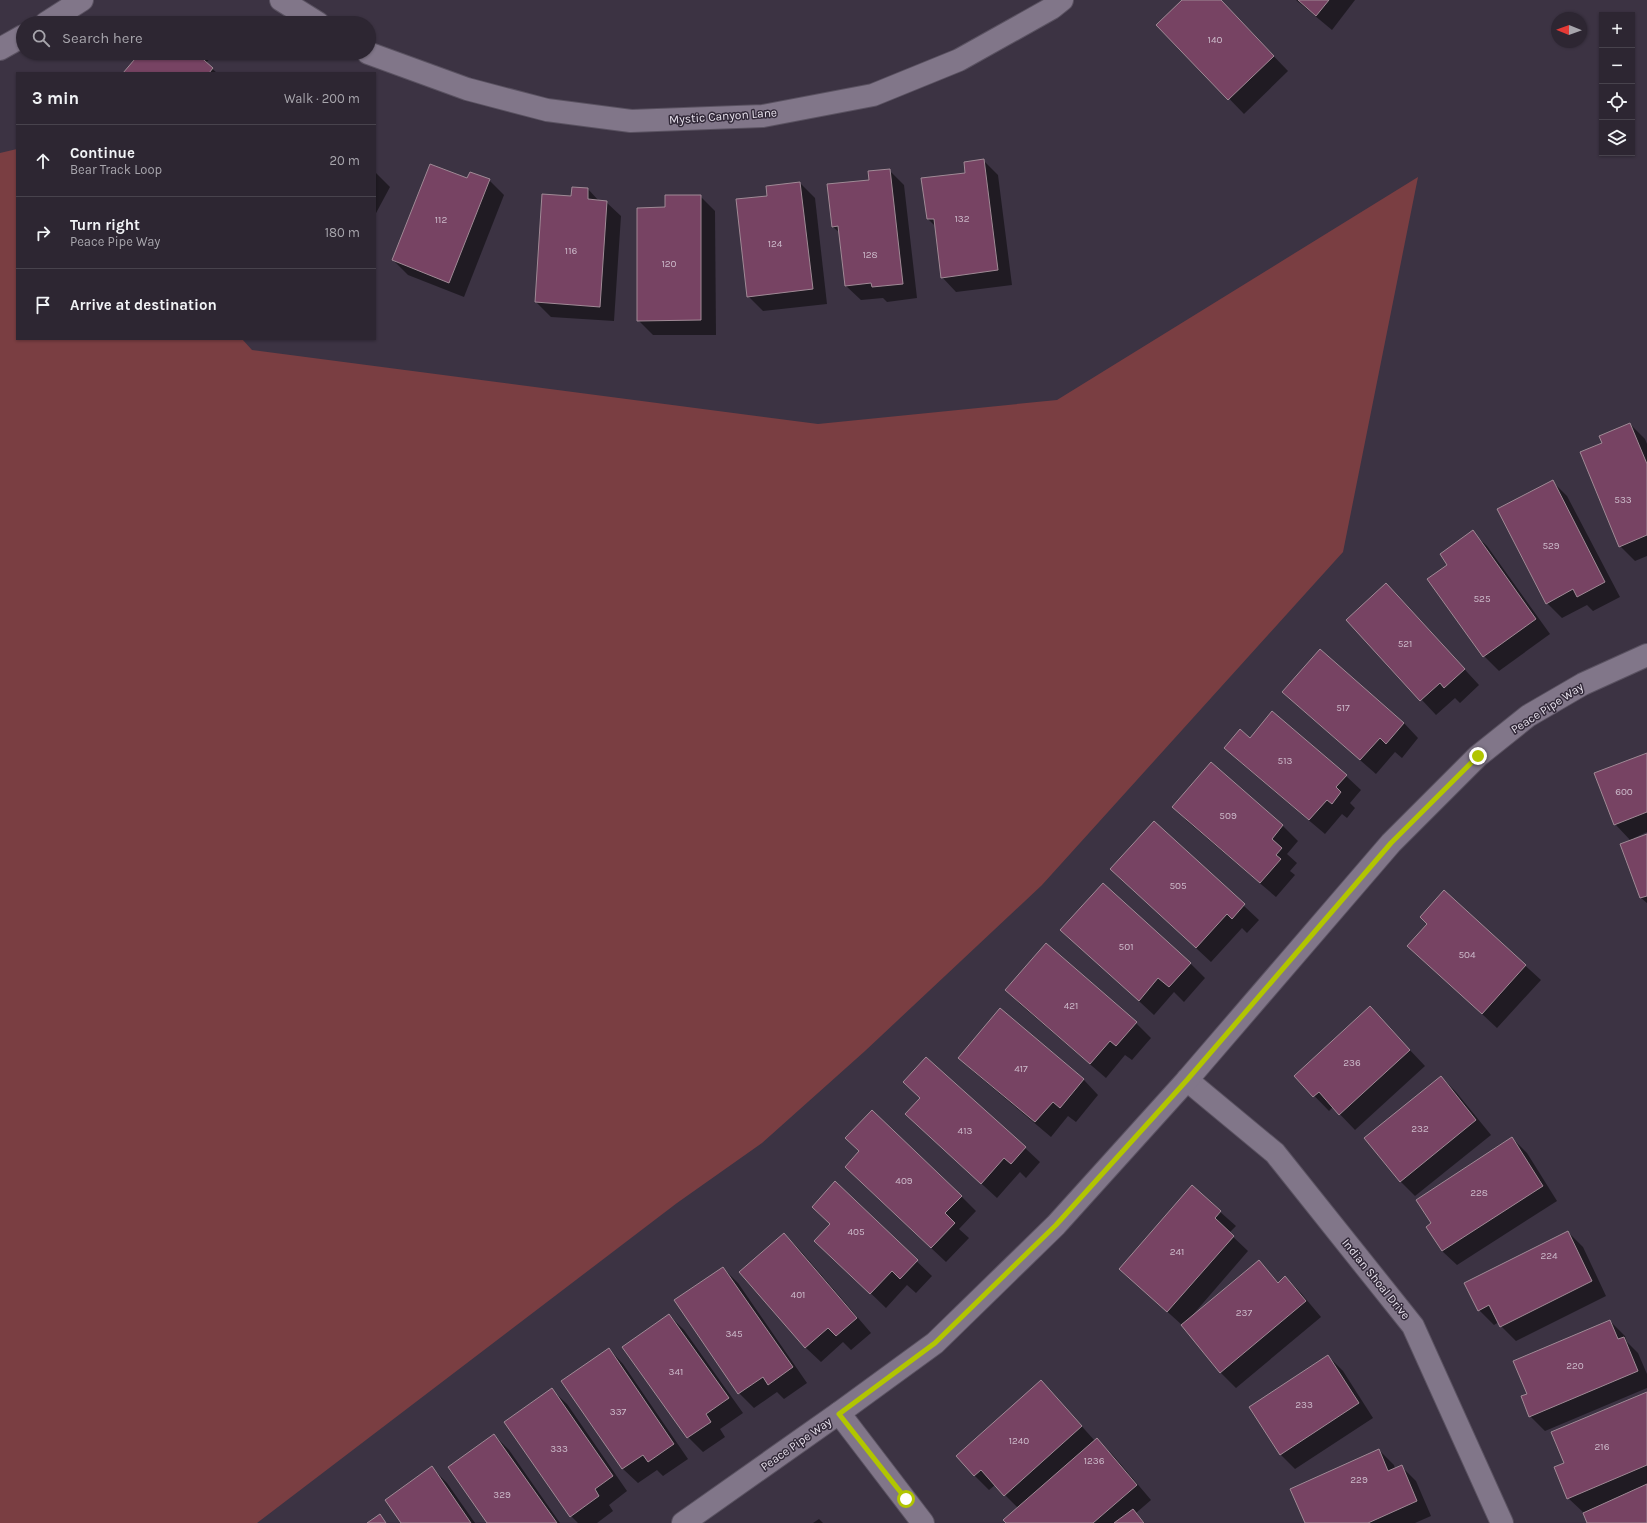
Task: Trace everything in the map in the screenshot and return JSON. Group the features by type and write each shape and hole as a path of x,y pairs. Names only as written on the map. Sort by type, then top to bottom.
{"street":[{"path":"57,16 82,0"},
{"path":"281,0 307,16"},
{"name":"Mystic Canyon Lane","path":"376,56 467,89 547,110 631,121 763,116 873,95 959,60 1052,8 1062,0"},
{"path":"0,49 16,40"},
{"name":"Peace Pipe Way","path":"684,1523 839,1414 935,1343 1056,1225 1187,1080 1391,843 1478,756 1528,716 1583,684 1647,655"},
{"name":"Indian Shoal Drive","path":"1187,1080 1275,1153 1413,1326 1502,1523"},
{"path":"839,1414 923,1523"}],"shaded area":[{"path":"16,149 16,340 243,340 252,350 818,424 1057,400 1418,177 1343,552 1042,885 865,1051 762,1143 677,1203 257,1523 0,1523 0,153"}],"building":[{"path":"1182,0 1221,0 1274,56 1228,100 1156,25"},
{"path":"1298,0 1329,0 1316,16"},
{"path":"134,60 204,60 213,68 210,72 124,72"},
{"path":"984,159 998,270 941,278 934,219 927,219 921,178 965,173 964,162"},
{"path":"430,164 467,178 470,172 490,179 449,283 392,260"},
{"path":"890,169 903,284 872,287 871,283 845,286 838,226 832,227 827,184 869,180 868,171"},
{"path":"800,182 813,289 747,297 736,199 767,196 766,186"},
{"path":"572,187 588,188 588,199 607,201 600,307 535,302 542,194 571,196"},
{"path":"665,195 701,195 701,320 637,321 637,208 665,207"},
{"path":"1630,423 1647,464 1647,535 1619,547 1580,452 1602,443 1599,436"},
{"path":"1553,480 1605,582 1577,597 1573,589 1546,604 1497,509"},
{"path":"1473,530 1536,619 1483,657 1427,579 1447,565 1440,554"},
{"path":"1386,583 1465,669 1444,688 1440,683 1420,701 1346,620"},
{"path":"1320,649 1404,723 1386,744 1380,738 1360,760 1282,692"},
{"path":"1272,711 1347,775 1336,787 1341,792 1332,804 1327,800 1309,820 1224,748 1240,729 1250,738"},
{"path":"1647,753 1647,812 1614,825 1594,773"},
{"path":"1211,762 1283,825 1272,839 1282,848 1276,855 1281,859 1260,883 1172,807"},
{"path":"1154,821 1245,904 1232,919 1227,914 1196,948 1110,869"},
{"path":"1647,834 1647,896 1640,898 1620,844"},
{"path":"1103,883 1191,963 1169,987 1158,978 1139,1001 1060,930"},
{"path":"1444,890 1526,965 1482,1014 1407,946 1427,924 1420,917"},
{"path":"1046,943 1137,1022 1116,1046 1110,1041 1090,1064 1005,990"},
{"path":"1370,1006 1410,1050 1339,1115 1319,1092 1313,1097 1294,1076"},
{"path":"1000,1008 1084,1079 1060,1108 1053,1102 1035,1122 958,1058"},
{"path":"926,1057 1026,1147 1011,1164 1004,1158 981,1184 905,1114 920,1098 903,1082"},
{"path":"1441,1076 1476,1120 1400,1182 1364,1138"},
{"path":"872,1110 962,1196 945,1213 955,1223 931,1248 845,1167 859,1151 845,1138"},
{"path":"1512,1137 1543,1186 1442,1251 1426,1227 1431,1223 1416,1200"},
{"path":"835,1181 918,1260 900,1279 892,1271 870,1294 814,1241 830,1224 812,1207"},
{"path":"1192,1185 1221,1211 1215,1218 1234,1236 1167,1312 1119,1269"},
{"path":"1568,1231 1592,1281 1500,1327 1489,1305 1478,1311 1464,1283"},
{"path":"784,1233 857,1318 836,1336 828,1328 805,1348 739,1272"},
{"path":"1259,1260 1278,1283 1285,1276 1306,1301 1220,1373 1181,1325"},
{"path":"723,1267 793,1367 768,1385 763,1377 738,1394 674,1300"},
{"path":"669,1314 729,1398 706,1414 711,1422 687,1438 622,1347"},
{"path":"1610,1320 1618,1339 1624,1337 1638,1371 1529,1417 1521,1396 1527,1394 1513,1361"},
{"path":"609,1348 674,1444 648,1462 643,1455 622,1469 561,1381"},
{"path":"1328,1355 1359,1403 1280,1455 1249,1407"},
{"path":"1041,1380 1082,1426 1004,1496 981,1470 974,1476 956,1456"},
{"path":"552,1388 613,1476 595,1489 599,1496 570,1517 504,1422"},
{"path":"1647,1392 1647,1465 1567,1499 1554,1467 1564,1463 1551,1432"},
{"path":"494,1434 557,1523 487,1523 448,1467"},
{"path":"1097,1438 1137,1485 1093,1523 1006,1523 1003,1520"},
{"path":"1379,1449 1388,1471 1402,1465 1417,1501 1368,1523 1305,1523 1290,1489"},
{"path":"432,1466 471,1523 401,1523 385,1500"},
{"path":"1647,1484 1647,1523 1587,1523 1583,1513"},
{"path":"1133,1509 1144,1523 1114,1523"},
{"path":"380,1514 386,1523 367,1523"}],"route":[{"path":"906,1499 839,1414 935,1343 1056,1225 1187,1080 1391,843 1478,756"}]}
